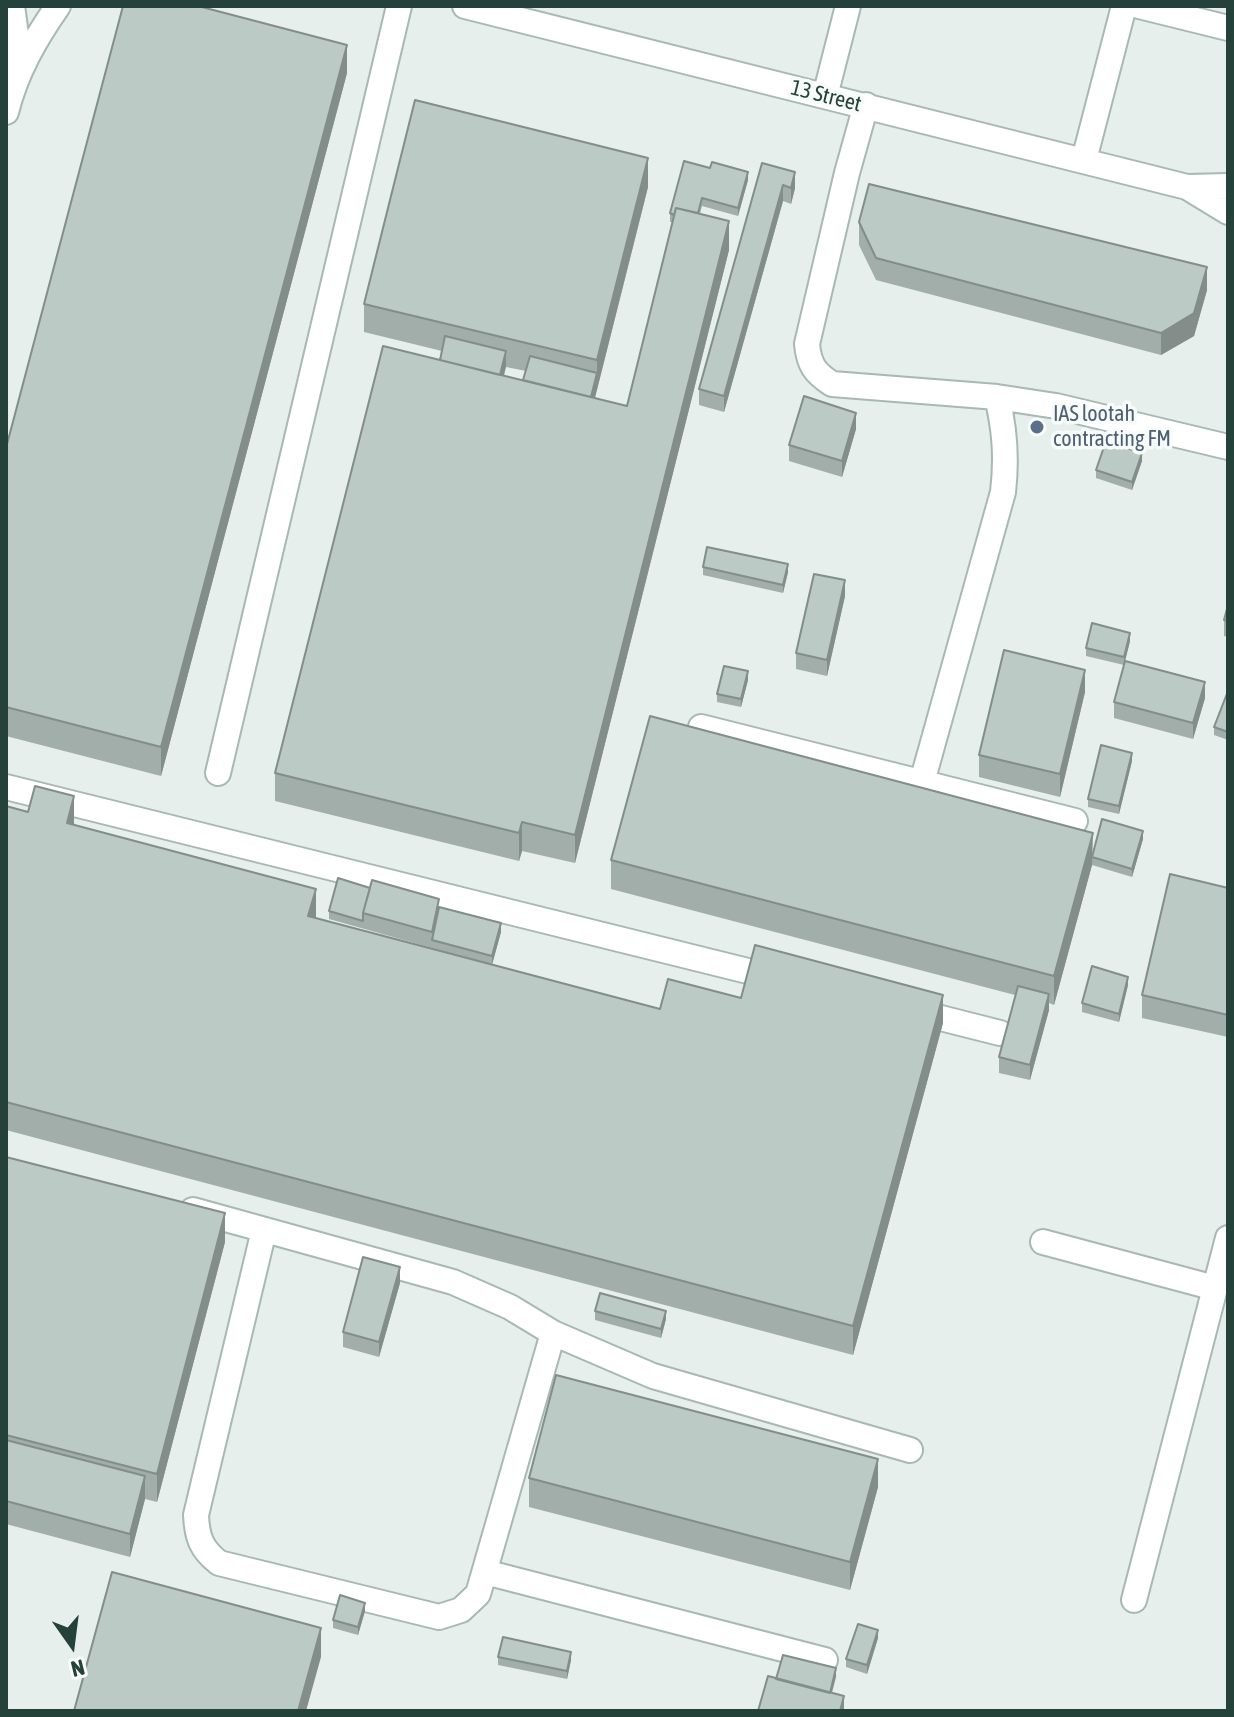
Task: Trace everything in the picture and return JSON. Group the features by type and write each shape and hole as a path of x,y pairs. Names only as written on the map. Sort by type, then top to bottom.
{"street":[{"path":"9,102 16,35 12,6"},
{"path":"9,102 34,41 58,6"},
{"path":"218,773 399,6"},
{"path":"825,96 848,6"},
{"path":"1084,160 1124,6"},
{"path":"1139,6 1228,28"},
{"name":"13 Street","path":"480,8 1187,187 1228,186"},
{"path":"866,105 807,344 809,361 818,375 832,384 997,397 1056,406 1228,447"},
{"name":"13 Street","path":"1187,187 1228,212"},
{"path":"922,782 1003,492 1007,460 1005,428 997,397"},
{"path":"701,727 1075,821"},
{"path":"6,787 798,983"},
{"path":"891,1006 1000,1033"},
{"path":"173,1205 453,1282 510,1307 553,1333 653,1376 910,1450"},
{"path":"264,1230 196,1515 196,1534 204,1551 219,1563 439,1617 461,1610 478,1594 553,1333"},
{"path":"1134,1600 1228,1238"},
{"path":"1043,1242 1215,1288"},
{"path":"485,1572 825,1660"}],"building":[{"path":"123,6 198,6 347,45 161,747 6,707 6,448"},
{"path":"415,100 648,158 597,360 364,304"},
{"path":"684,161 710,168 712,162 748,172 738,208 702,198 698,213 676,208 674,215 670,213"},
{"path":"762,163 795,172 791,188 783,185 724,396 699,389"},
{"path":"869,184 1207,267 1194,313 1161,333 876,258 859,222"},
{"path":"676,208 729,221 575,835 522,822 519,833 275,773 383,346 627,406"},
{"path":"445,336 506,351 500,375 440,360"},
{"path":"530,356 597,373 591,397 523,380"},
{"path":"804,396 856,413 842,461 789,445"},
{"path":"1106,441 1142,453 1132,482 1096,470"},
{"path":"707,547 788,564 783,585 703,567"},
{"path":"814,574 845,580 827,660 796,653"},
{"path":"1092,623 1130,633 1124,657 1086,648"},
{"path":"1004,650 1085,670 1060,774 979,755"},
{"path":"1125,661 1205,682 1193,723 1114,702"},
{"path":"724,666 748,671 741,699 717,694"},
{"path":"1228,691 1228,732 1214,727"},
{"path":"650,716 1093,833 1054,976 611,860"},
{"path":"1101,745 1132,753 1119,806 1088,799"},
{"path":"35,786 74,796 67,823 316,889 308,916 660,1009 668,979 741,998 755,945 943,995 853,1326 6,1102 6,806 28,812"},
{"path":"1102,819 1143,831 1132,869 1092,857"},
{"path":"1170,874 1228,888 1228,1015 1142,995"},
{"path":"338,878 370,888 363,921 329,911"},
{"path":"372,880 439,899 432,932 363,913"},
{"path":"439,907 501,923 492,956 432,940"},
{"path":"1092,966 1128,977 1119,1014 1082,1003"},
{"path":"1018,986 1049,994 1030,1065 999,1057"},
{"path":"6,1157 225,1213 157,1474 6,1435"},
{"path":"363,1257 400,1267 379,1342 343,1332"},
{"path":"600,1293 666,1311 661,1329 595,1311"},
{"path":"556,1375 878,1459 850,1562 529,1478"},
{"path":"6,1440 145,1476 130,1534 6,1501"},
{"path":"112,1572 321,1628 298,1711 74,1711"},
{"path":"340,1595 365,1603 358,1627 333,1620"},
{"path":"858,1624 878,1630 867,1665 846,1659"},
{"path":"503,1637 571,1652 567,1671 498,1657"},
{"path":"783,1655 836,1668 830,1693 776,1679"},
{"path":"768,1676 844,1696 840,1711 758,1711"}],"place":[{"name":"IAS lootah contracting FM","path":"1037,427"}]}
